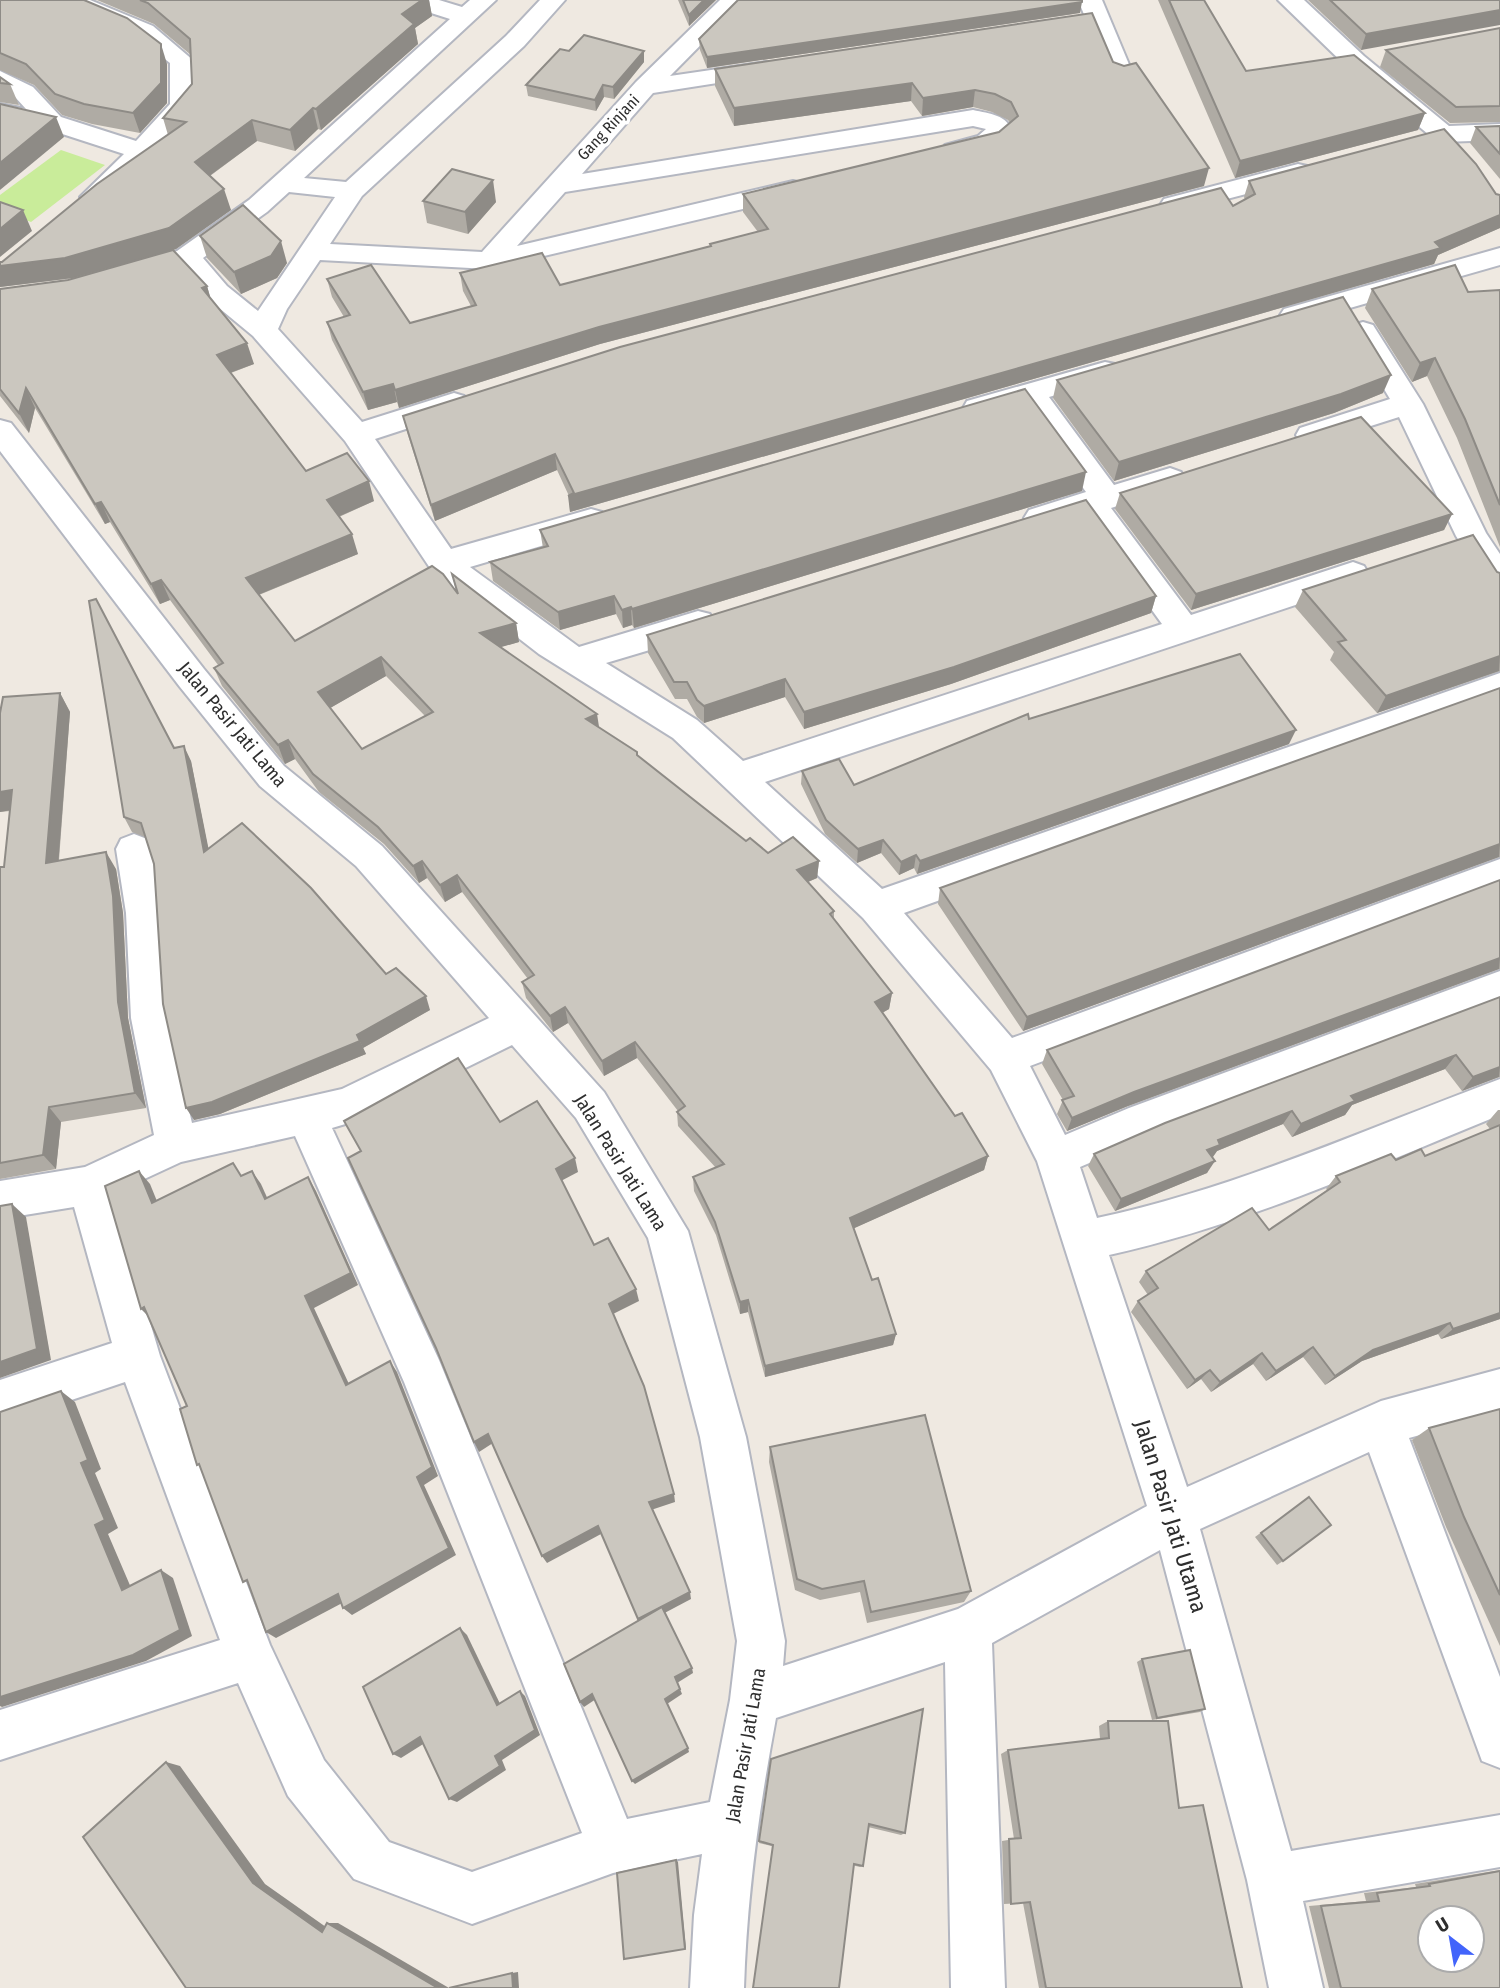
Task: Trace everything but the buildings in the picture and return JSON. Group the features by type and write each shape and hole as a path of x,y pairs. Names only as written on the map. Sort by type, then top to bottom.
{"street":[{"path":"69,0 144,31 182,61 183,105 113,181 72,214"},
{"path":"414,0 475,8"},
{"path":"263,330 273,309 310,251 352,191 515,41 553,0"},
{"path":"732,2 760,0"},
{"path":"1290,0 1441,143 1500,132"},
{"name":"Gang Rinjani","path":"489,261 645,87 732,2"},
{"path":"100,283 187,257 258,206 475,8"},
{"path":"1070,24 1093,10 1121,75"},
{"path":"1355,61 1381,56"},
{"path":"645,87 796,65"},
{"path":"0,78 24,92 52,122"},
{"path":"2,116 52,122 140,152"},
{"path":"554,186 973,118 993,122 998,126 1000,133 987,142 934,155"},
{"path":"1148,212 1323,166"},
{"path":"283,183 352,191"},
{"path":"310,251 489,261 815,183"},
{"path":"1266,324 1500,256"},
{"name":"Jalan Pasir Jati Utama","path":"187,257 217,292 263,330 356,435 443,563 551,645 685,729 876,907 1005,1058 1056,1158 1174,1517 1273,1880 1296,1988"},
{"path":"1344,301 1408,404 1459,540 1500,580"},
{"path":"950,416 1135,362"},
{"path":"1030,393 1183,628"},
{"path":"356,435 483,394"},
{"path":"1289,442 1408,404"},
{"name":"Jalan Pasir Jati Lama","path":"5,443 272,776 369,856 590,1105 667,1231 726,1451 761,1641 755,1700 731,1823 720,1915 717,1988"},
{"path":"1011,527 1198,470"},
{"path":"443,563 616,513"},
{"path":"737,777 1380,565"},
{"path":"576,660 721,616"},
{"path":"876,907 1500,686"},
{"path":"134,849 145,913 150,1018 176,1145"},
{"path":"1005,1058 1500,874"},
{"path":"1056,1158 1154,1117 1500,987"},
{"path":"0,1200 89,1185 176,1145 348,1106 518,1023"},
{"path":"1083,1241 1136,1231 1272,1190 1500,1097"},
{"path":"306,1115 423,1375 613,1847"},
{"path":"89,1185 138,1356 250,1655 306,1778 372,1861 472,1898 613,1847 731,1823"},
{"path":"0,1402 138,1356"},
{"path":"755,1700 968,1630 1174,1517 1381,1423 1500,1391"},
{"path":"1381,1423 1500,1743"},
{"path":"968,1630 978,1988"},
{"path":"0,1735 250,1655"},
{"path":"1273,1880 1500,1841"}],"green space":[{"path":"61,150 105,165 31,222 0,210 0,195"}]}
